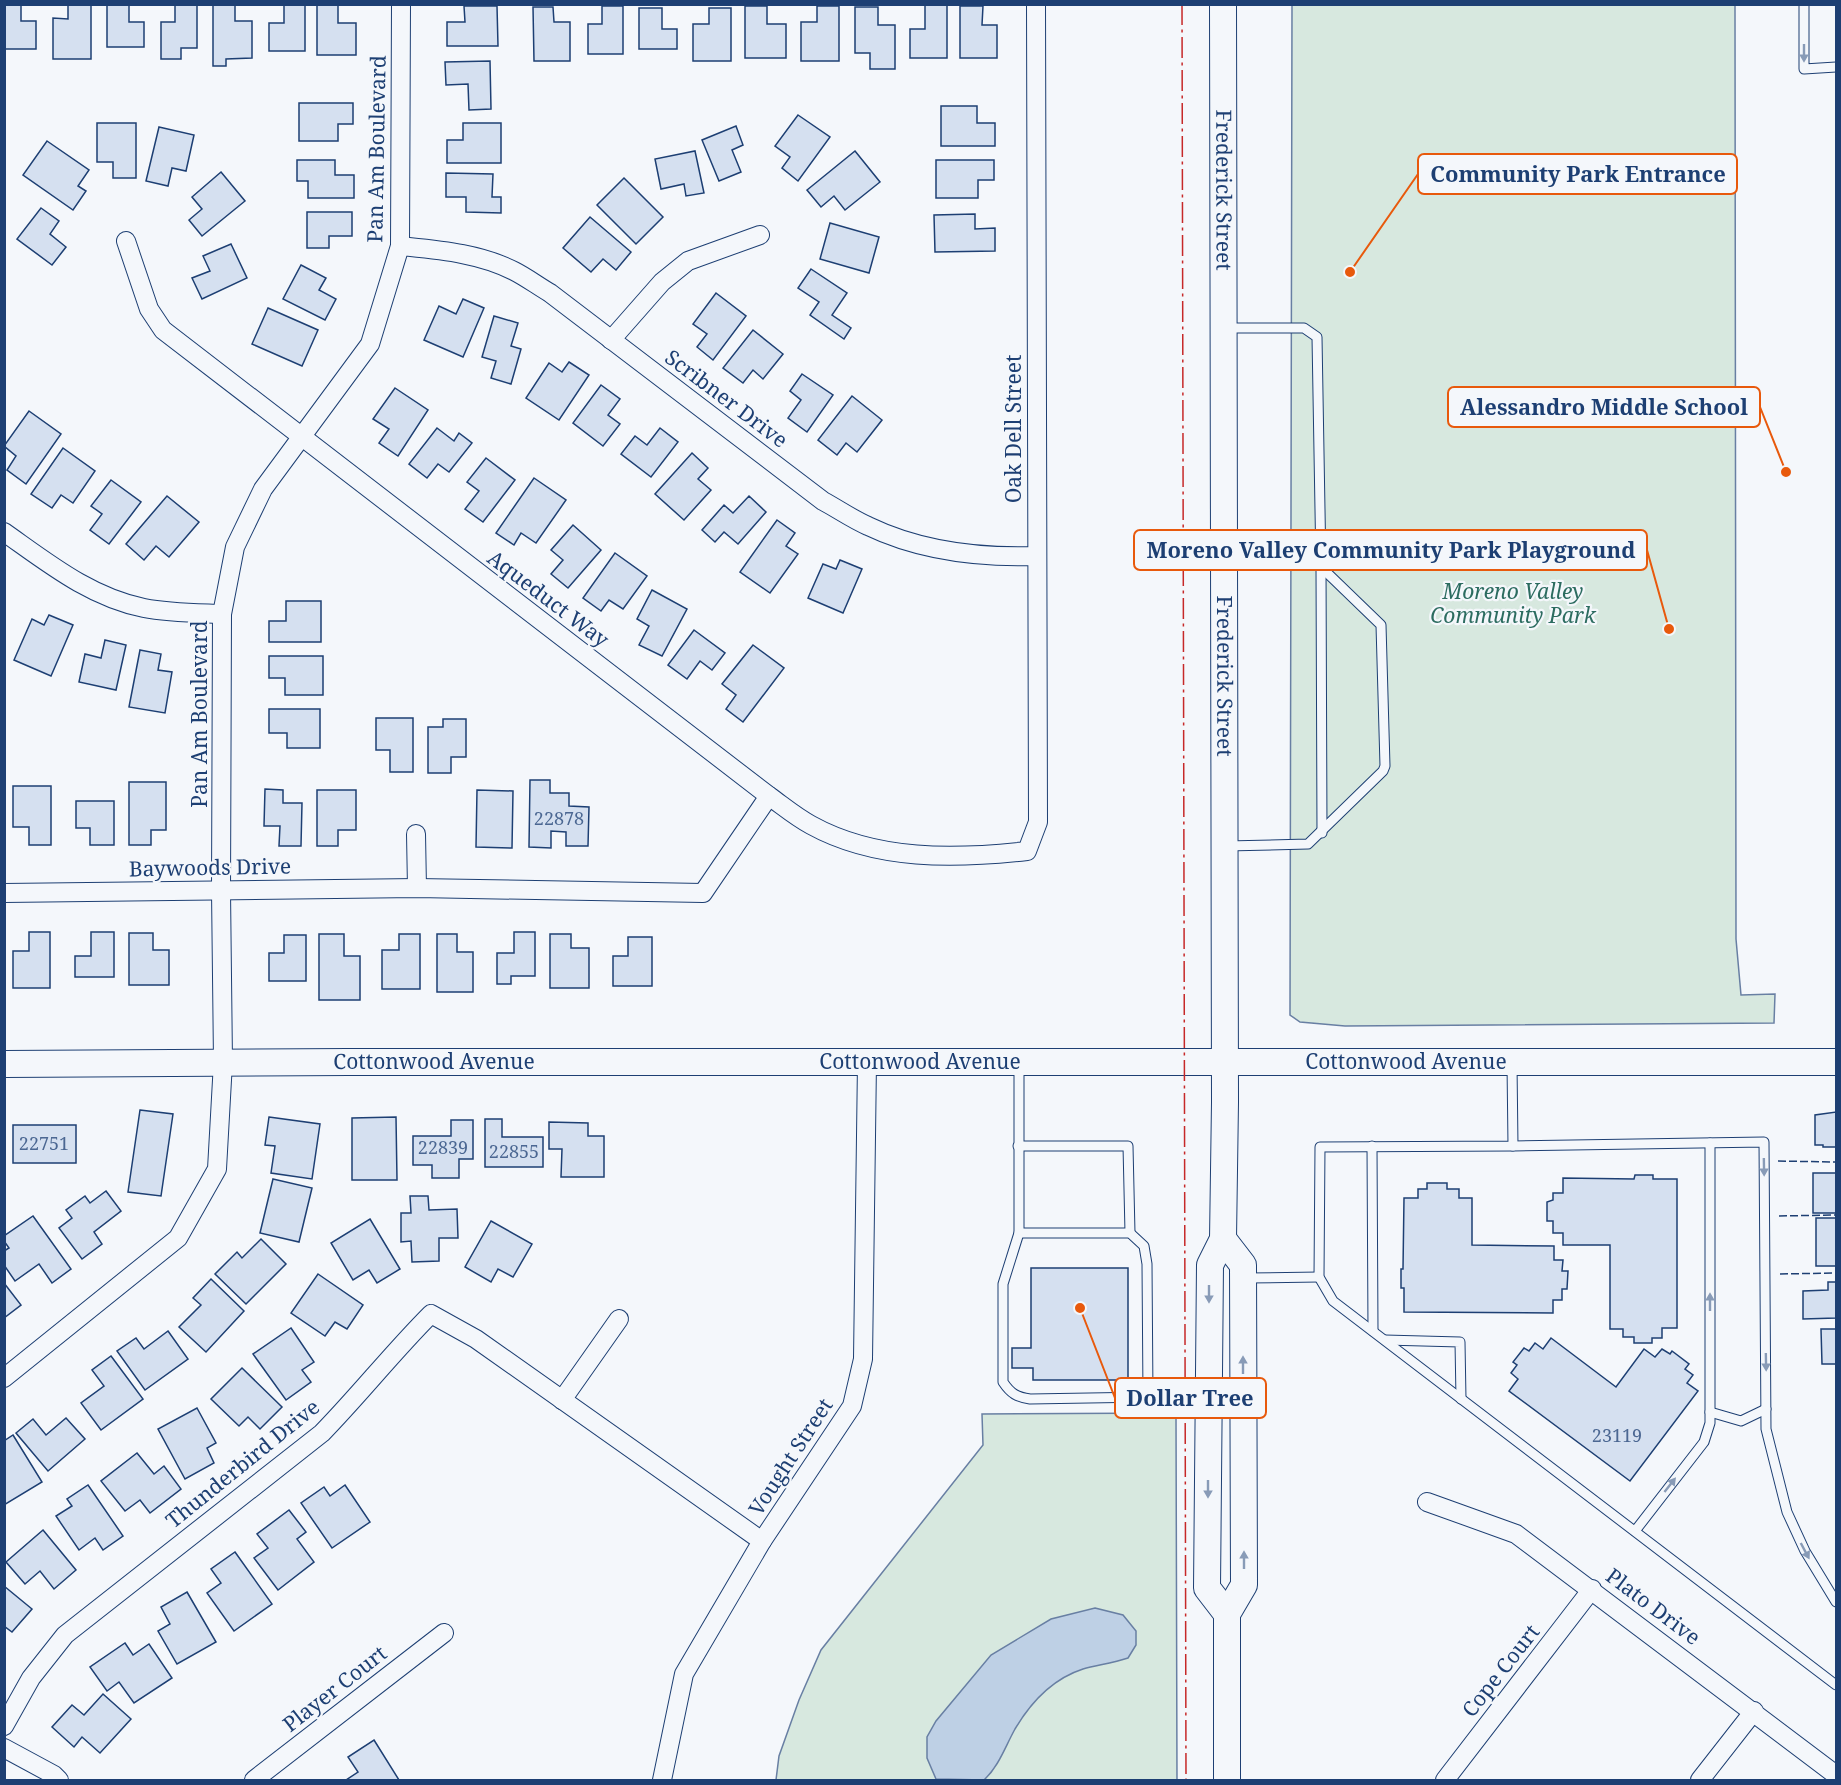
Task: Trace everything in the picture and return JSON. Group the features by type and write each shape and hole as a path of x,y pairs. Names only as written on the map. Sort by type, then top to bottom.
{"main road":[{"name":"Frederick Street","path":"1223,4 1223,1239 1209,1265 1207,1588 1227,1614"},
{"name":"Cottonwood Avenue","path":"4,1064 1836,1062"},
{"path":"1223,1239 1243,1265 1244,1585 1227,1614 1227,1780"},
{"path":"1208,1399 1222,1408 1227,1426 1229,1499 1244,1522"}],"street":[{"name":"Pan Am Boulevard","path":"4,1378 178,1238 217,1169 223,1062 222,614 235,547 263,489 370,344 400,246 401,4"},
{"name":"Oak Dell Street","path":"1027,851 1038,822 1036,4"},
{"path":"611,340 662,282 688,261 760,235"},
{"name":"Aqueduct Way","path":"126,241 149,309 164,330 769,796 811,825 873,849 911,854 982,856 1027,851"},
{"name":"Scribner Drive","path":"400,246 447,251 482,259 514,271 550,293 823,501 868,526 907,540 960,554 996,557 1037,556"},
{"path":"4,532 73,581 103,595 144,608 222,614"},
{"name":"Baywoods Drive","path":"4,893 417,888 703,894 769,796"},
{"path":"416,834 417,888"},
{"name":"Vought Street","path":"662,1780 684,1674 762,1541 852,1406 863,1359 867,1062"},
{"name":"Thunderbird Drive","path":"4,1726 32,1678 65,1635 322,1433 431,1314 476,1339 762,1541"},
{"path":"562,1400 619,1319"},
{"name":"Plato Drive","path":"1427,1502 1516,1534 1836,1775"},
{"name":"Cope Court","path":"1445,1780 1592,1589"},
{"name":"Player Court","path":"254,1780 444,1633"},
{"path":"1700,1780 1754,1711"},
{"path":"4,1748 54,1775 59,1780"}],"lane":[{"path":"1804,4 1804,69 1836,67"},
{"path":"1223,328 1304,328 1317,337 1322,833"},
{"path":"1224,846 1308,844 1322,833 1383,771 1385,766 1381,625 1321,567"},
{"path":"1512,1061 1513,1146"},
{"path":"1019,1062 1019,1233 1003,1284 1003,1382 1008,1390 1017,1396 1030,1399 1148,1397 1208,1399"},
{"path":"1836,1602 1805,1551 1787,1512 1766,1429 1764,1142 1320,1147 1319,1277 1333,1301 1836,1685"},
{"path":"1635,1531 1704,1442 1710,1423 1710,1143"},
{"path":"1018,1146 1128,1146 1130,1233"},
{"path":"1372,1146 1373,1331"},
{"path":"1019,1233 1130,1233 1144,1246 1148,1397"},
{"path":"1243,1278 1319,1277"},
{"path":"1384,1340 1460,1342 1461,1399"},
{"path":"1710,1412 1741,1421 1766,1409"}],"green space":[{"name":"Moreno Valley Community Park","path":"1292,5 1735,5 1736,939 1741,995 1775,994 1774,1023 1345,1026 1300,1022 1290,1015"},
{"path":"1176,1413 1177,1780 776,1780 779,1756 799,1700 821,1650 983,1445 982,1414"}],"water":[{"path":"1095,1608 1123,1615 1136,1631 1136,1645 1128,1658 1083,1669 1052,1685 1021,1719 998,1762 984,1780 936,1779 927,1758 927,1737 936,1721 991,1655 1051,1619"}],"building":[{"path":"4,4 21,4 21,21 36,21 36,49 4,49"},
{"path":"68,4 91,4 91,59 53,59 53,18 68,19"},
{"path":"107,4 129,4 129,22 144,22 144,47 107,47"},
{"path":"175,4 197,4 197,48 181,48 181,59 161,59 161,22 175,22"},
{"path":"213,5 235,5 235,21 252,21 252,58 226,59 226,66 213,66"},
{"path":"284,5 305,5 305,51 269,51 269,23 284,23"},
{"path":"317,5 338,5 338,23 356,23 356,55 317,55"},
{"path":"925,5 947,5 947,58 910,58 910,29 925,29"},
{"path":"464,6 497,6 498,46 447,46 447,22 465,22"},
{"path":"602,6 623,6 623,54 588,54 588,24 602,24"},
{"path":"745,6 767,6 767,24 786,24 786,58 745,58"},
{"path":"817,6 839,6 839,61 801,61 801,22 817,22"},
{"path":"960,6 983,6 982,25 997,25 997,58 960,58"},
{"path":"533,7 553,7 554,22 570,22 570,61 534,61"},
{"path":"855,7 878,7 878,25 895,25 895,69 870,69 870,53 855,53"},
{"path":"639,8 662,8 662,29 677,29 677,49 639,49"},
{"path":"709,8 731,8 731,61 693,61 693,24 709,24"},
{"path":"490,61 491,109 469,110 468,84 446,85 445,62"},
{"path":"299,103 353,103 353,124 338,124 338,141 299,141"},
{"path":"941,106 977,106 977,123 995,123 995,146 941,146"},
{"path":"798,115 830,137 798,181 782,168 790,157 775,146"},
{"path":"97,123 136,123 136,178 113,178 113,162 97,162"},
{"path":"463,123 501,123 501,163 447,163 447,140 463,140"},
{"path":"736,126 743,145 732,150 741,172 719,181 702,140"},
{"path":"159,127 194,135 186,171 172,168 168,186 146,181"},
{"path":"47,141 89,170 78,186 86,191 73,210 23,175"},
{"path":"695,151 704,193 686,196 684,184 661,189 655,159"},
{"path":"855,151 880,182 845,210 834,196 821,207 807,190"},
{"path":"297,160 335,160 335,175 354,175 354,198 308,198 308,181 297,181"},
{"path":"936,160 994,160 994,180 978,180 978,198 936,198"},
{"path":"221,172 245,201 202,236 189,220 202,209 192,197"},
{"path":"446,173 493,174 492,197 501,197 501,213 466,212 466,197 446,197"},
{"path":"624,178 663,217 636,244 597,205"},
{"path":"41,208 59,221 50,234 66,247 52,265 17,239"},
{"path":"307,212 352,212 352,236 329,236 329,248 307,248"},
{"path":"975,214 975,229 995,228 995,251 935,252 934,215"},
{"path":"590,217 631,252 616,270 603,259 591,272 563,248"},
{"path":"830,223 879,237 869,273 820,259"},
{"path":"231,244 247,278 202,299 192,278 210,271 203,256"},
{"path":"301,265 326,278 319,290 336,299 325,320 283,299"},
{"path":"811,269 847,293 832,315 851,328 844,339 810,315 819,302 798,288"},
{"path":"716,293 746,316 713,360 697,347 707,334 693,324"},
{"path":"463,299 484,308 463,357 424,340 439,306 456,314"},
{"path":"268,308 318,330 302,366 252,344"},
{"path":"494,316 518,323 511,346 521,349 511,384 491,378 496,361 482,357"},
{"path":"753,330 783,354 763,379 753,370 743,383 723,368"},
{"path":"569,362 589,375 559,420 526,398 549,363 562,372"},
{"path":"802,374 833,395 807,432 788,418 801,400 790,391"},
{"path":"601,385 620,399 608,415 620,424 603,446 573,423"},
{"path":"395,388 428,410 398,456 379,443 389,429 373,419"},
{"path":"852,396 882,420 857,452 846,443 837,455 818,440"},
{"path":"29,411 61,434 26,484 7,470 16,456 4,446"},
{"path":"437,428 454,441 459,433 472,443 449,472 438,464 427,478 409,464"},
{"path":"660,428 678,442 651,477 621,454 635,436 647,445"},
{"path":"63,448 95,471 73,503 61,495 52,508 31,494"},
{"path":"692,453 708,468 698,479 711,490 684,520 655,494"},
{"path":"486,458 515,480 483,522 465,509 479,491 467,482"},
{"path":"534,478 566,500 536,543 521,533 514,545 496,533"},
{"path":"111,480 141,502 109,544 90,530 102,514 91,506"},
{"path":"167,496 199,522 169,557 156,546 144,560 126,544"},
{"path":"749,496 766,512 738,544 724,532 715,542 702,530 724,505 733,513"},
{"path":"777,520 795,533 786,546 798,554 770,593 740,572"},
{"path":"573,525 601,550 568,588 551,574 563,560 551,550"},
{"path":"615,553 647,576 623,609 609,600 601,611 583,598"},
{"path":"840,560 862,569 843,613 808,598 823,564 836,569"},
{"path":"652,590 687,609 662,656 639,645 649,626 637,619"},
{"path":"286,601 321,601 321,642 269,642 269,621 286,621"},
{"path":"49,615 73,625 51,676 14,660 32,619 44,625"},
{"path":"694,630 725,653 712,670 700,661 687,679 668,665"},
{"path":"105,640 126,645 116,690 79,682 85,654 101,658"},
{"path":"753,645 784,668 743,722 726,709 736,695 722,684"},
{"path":"140,650 161,654 158,670 172,672 165,713 129,707"},
{"path":"269,656 323,656 323,695 285,695 285,678 269,678"},
{"path":"269,709 320,709 320,748 287,748 287,733 269,733"},
{"path":"376,718 413,718 413,772 390,772 390,750 376,750"},
{"path":"443,719 466,719 466,757 451,757 451,773 428,773 428,727 443,727"},
{"path":"530,780 550,780 550,793 569,793 569,806 589,807 588,846 566,846 566,832 551,831 551,848 529,847"},
{"path":"129,782 166,782 166,830 151,830 151,845 129,845"},
{"path":"13,786 51,786 51,845 29,845 29,827 13,827"},
{"path":"265,789 283,790 283,803 302,803 301,846 279,846 280,826 264,826"},
{"path":"317,790 356,790 356,830 338,830 338,846 317,846"},
{"path":"477,790 513,791 512,848 476,847"},
{"path":"76,801 114,801 114,845 90,845 90,828 76,828"},
{"path":"29,932 50,932 50,988 13,988 13,951 29,951"},
{"path":"91,932 114,932 114,977 75,977 75,956 91,956"},
{"path":"514,932 535,932 535,976 511,976 511,984 497,984 497,953 514,953"},
{"path":"129,933 153,933 153,950 169,950 169,985 129,985"},
{"path":"319,934 344,934 344,956 360,956 360,1000 319,1000"},
{"path":"399,934 420,934 420,989 382,989 382,950 399,950"},
{"path":"437,934 457,934 457,952 473,952 473,992 437,992"},
{"path":"550,934 571,934 571,948 589,948 589,988 550,988"},
{"path":"284,935 306,935 306,981 269,981 269,953 284,953"},
{"path":"628,937 652,937 652,986 613,986 613,956 628,956"},
{"path":"140,1110 173,1114 161,1196 128,1192"},
{"path":"1836,1112 1836,1147 1815,1145 1815,1115"},
{"path":"269,1117 320,1124 312,1179 271,1173 275,1146 265,1145"},
{"path":"396,1117 397,1180 352,1180 352,1118"},
{"path":"485,1119 502,1119 502,1137 543,1137 543,1167 485,1167"},
{"path":"451,1120 473,1120 473,1159 459,1159 459,1178 432,1178 432,1165 413,1165 413,1136 451,1136"},
{"path":"549,1122 588,1123 588,1136 604,1136 604,1177 561,1177 562,1149 549,1149"},
{"path":"13,1125 76,1125 76,1163 13,1163"},
{"path":"1813,1173 1836,1173 1836,1213 1813,1213"},
{"path":"1635,1175 1653,1175 1653,1179 1677,1179 1677,1328 1662,1328 1662,1338 1652,1338 1652,1343 1634,1343 1634,1337 1623,1337 1623,1329 1610,1329 1610,1245 1563,1245 1563,1233 1553,1233 1553,1221 1547,1221 1547,1202 1553,1200 1553,1193 1563,1193 1563,1178 1634,1179"},
{"path":"273,1179 312,1188 299,1242 260,1233"},
{"path":"1427,1183 1447,1183 1447,1189 1459,1189 1459,1198 1472,1198 1472,1245 1554,1246 1554,1260 1563,1260 1562,1271 1568,1271 1567,1289 1562,1289 1562,1300 1553,1300 1553,1313 1404,1312 1401,1269 1403,1269 1404,1198 1418,1198 1418,1189 1427,1189"},
{"path":"106,1191 121,1211 94,1232 102,1244 82,1259 59,1228 72,1218 66,1210 85,1196 90,1203"},
{"path":"410,1196 428,1196 429,1210 457,1209 458,1238 439,1238 439,1261 412,1262 411,1241 401,1242 401,1213 411,1213"},
{"path":"33,1216 71,1269 52,1283 39,1264 15,1281 4,1265 4,1251 9,1248 4,1241 4,1236"},
{"path":"1816,1218 1836,1218 1836,1266 1816,1266"},
{"path":"370,1219 400,1269 377,1283 369,1270 353,1280 331,1243"},
{"path":"491,1221 532,1244 513,1277 498,1269 491,1282 465,1267"},
{"path":"261,1239 286,1264 246,1304 215,1274 237,1252 242,1258"},
{"path":"1031,1268 1128,1268 1128,1380 1033,1380 1033,1368 1012,1368 1012,1348 1031,1348"},
{"path":"318,1274 363,1305 347,1329 335,1322 325,1336 291,1313"},
{"path":"211,1279 244,1311 206,1352 179,1327 201,1305 193,1298"},
{"path":"1828,1282 1836,1282 1836,1318 1803,1319 1803,1291 1828,1290"},
{"path":"4,1283 21,1305 4,1318"},
{"path":"291,1328 314,1362 302,1370 311,1382 286,1400 253,1354"},
{"path":"1821,1329 1836,1329 1836,1364 1822,1364"},
{"path":"168,1331 188,1359 145,1390 117,1351 136,1338 144,1349"},
{"path":"1551,1338 1616,1387 1644,1349 1655,1357 1662,1349 1670,1354 1672,1351 1689,1364 1685,1369 1693,1375 1687,1383 1698,1391 1630,1481 1509,1391 1518,1379 1511,1373 1517,1365 1513,1362 1524,1348 1529,1351 1535,1343 1543,1349"},
{"path":"111,1356 143,1399 101,1430 81,1403 104,1386 92,1370"},
{"path":"242,1368 282,1407 260,1429 248,1417 239,1426 211,1399"},
{"path":"197,1408 216,1443 207,1448 214,1463 185,1479 158,1429"},
{"path":"66,1418 85,1439 48,1471 16,1433 33,1419 46,1435"},
{"path":"13,1435 42,1482 4,1505 4,1441"},
{"path":"137,1453 154,1474 164,1466 181,1489 150,1513 140,1500 125,1511 101,1481"},
{"path":"88,1485 123,1536 103,1550 95,1538 79,1550 56,1516 72,1506 67,1499"},
{"path":"345,1485 370,1522 332,1548 301,1503 324,1487 330,1496"},
{"path":"289,1510 306,1532 297,1539 314,1562 278,1590 254,1558 268,1548 257,1534"},
{"path":"43,1530 76,1570 54,1589 40,1571 25,1584 6,1562"},
{"path":"235,1552 272,1604 234,1631 207,1593 221,1583 211,1569"},
{"path":"4,1586 32,1609 12,1632 4,1626"},
{"path":"187,1592 216,1642 177,1664 158,1631 170,1624 161,1607"},
{"path":"125,1643 133,1655 149,1644 172,1678 134,1703 119,1682 107,1691 90,1667"},
{"path":"103,1694 131,1719 100,1753 82,1737 74,1747 52,1727 72,1705 84,1715"},
{"path":"374,1740 399,1780 346,1780 358,1772 348,1757"}],"fence":[{"path":"1778,1161 1836,1162"},
{"path":"1779,1216 1836,1215"},
{"path":"1780,1274 1836,1273"}],"power":[{"path":"1182,4 1186,1780"}],"place":[{"name":"Community Park Entrance","path":"1350,272"},
{"name":"Alessandro Middle School","path":"1786,472"},
{"name":"Moreno Valley Community Park Playground","path":"1669,629"},
{"name":"Dollar Tree","path":"1080,1308"}]}
